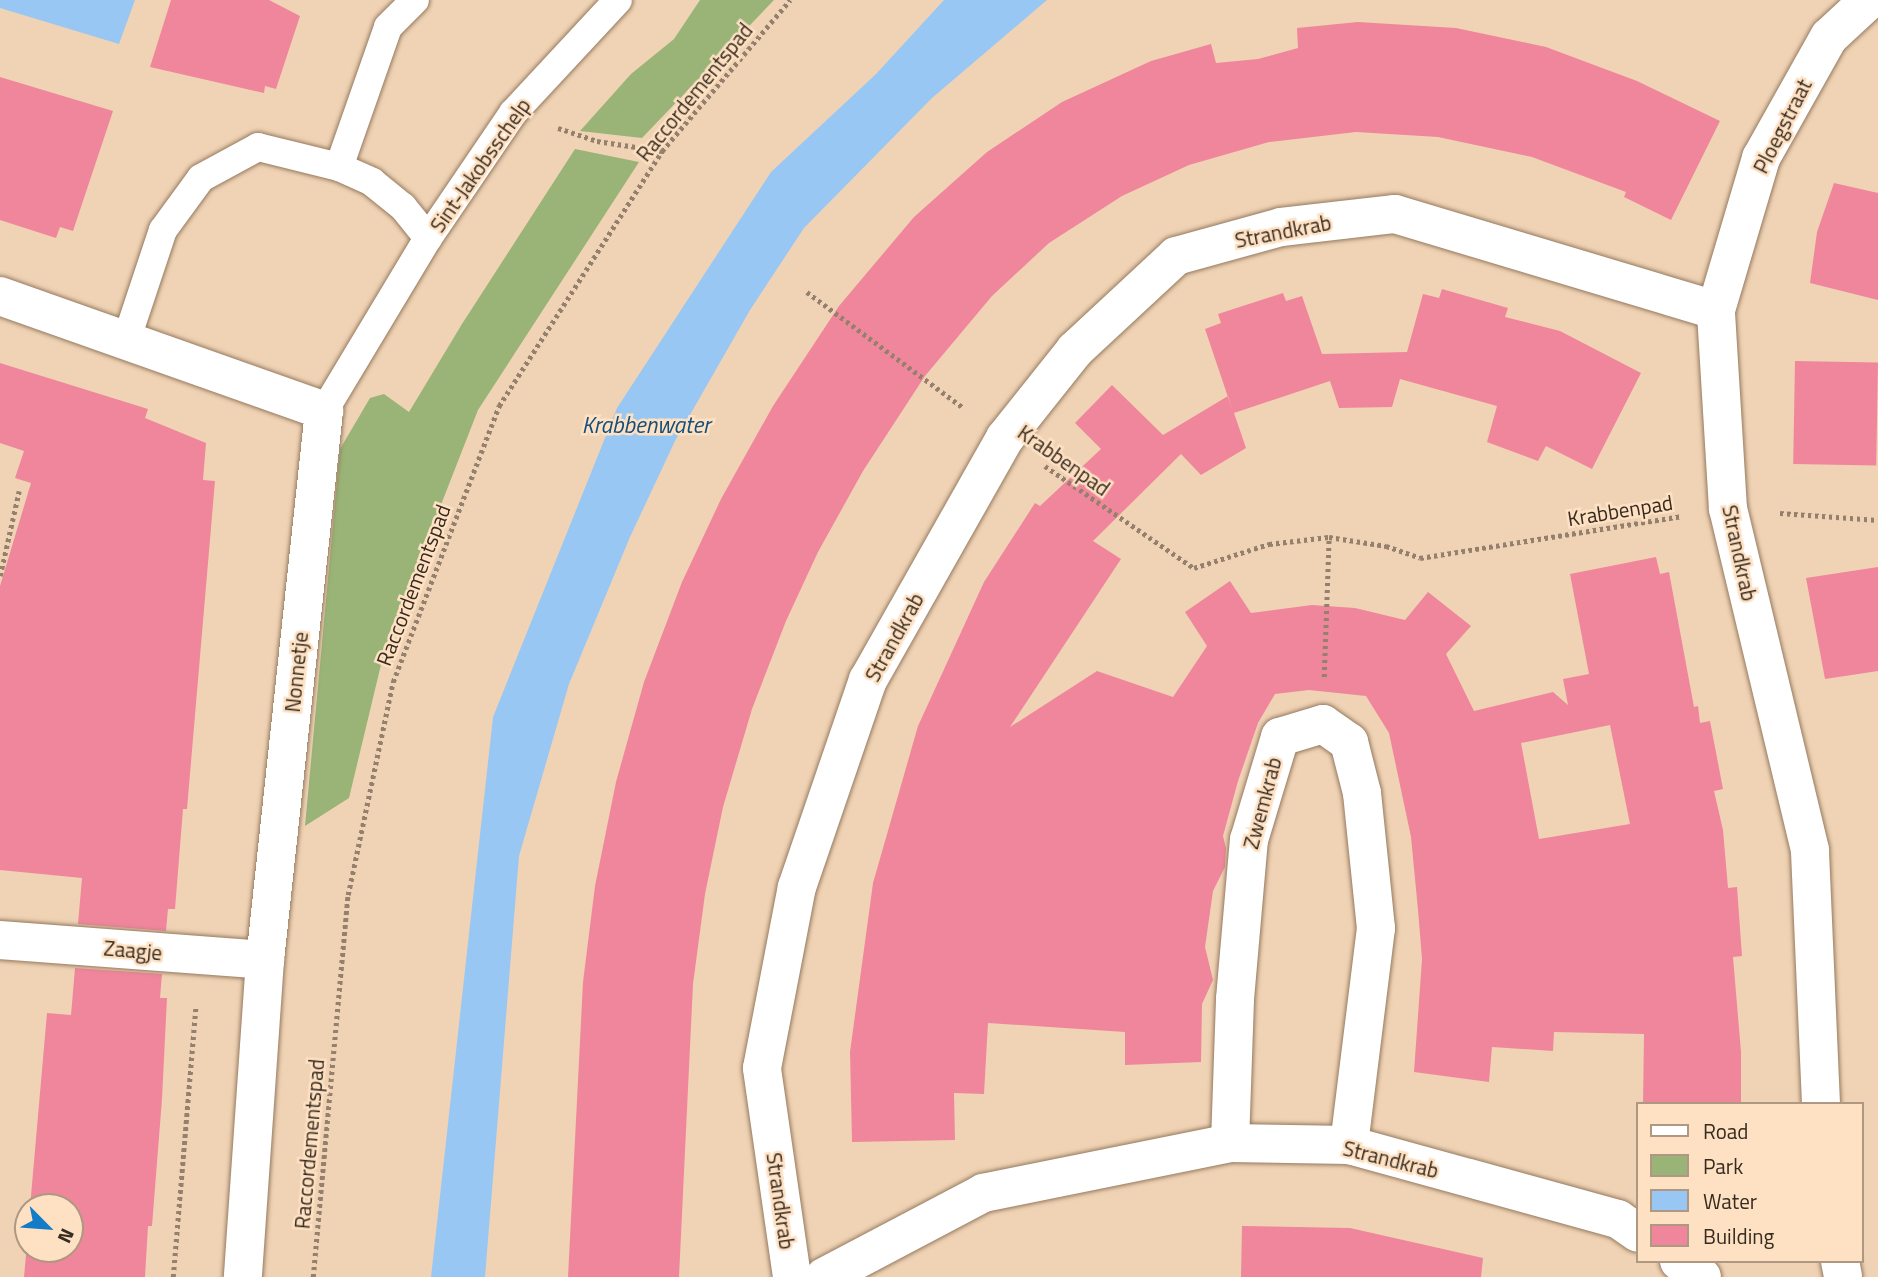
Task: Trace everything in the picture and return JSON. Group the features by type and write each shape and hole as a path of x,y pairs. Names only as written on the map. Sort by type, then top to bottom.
{"street":[{"name":"Ploegstraat","path":"1716,310 1761,158 1829,37 1869,0"},
{"name":"Strandkrab","path":"792,1277 762,1068 797,887 868,680 1006,438 1075,349 1176,256 1281,227 1395,214 1716,310 1728,509 1810,850 1821,1102"},
{"path":"0,296 324,411"},
{"name":"Nonnetje","path":"243,1277 265,960 324,411"},
{"path":"1323,723 1349,742 1362,793 1376,928 1349,1145"},
{"name":"Zwemkrab","path":"1230,1143 1235,999 1249,840 1280,737 1323,723"},
{"name":"Zaagje","path":"0,940 265,960"},
{"name":"Strandkrab","path":"824,1277 983,1193 1230,1143 1349,1145 1618,1219 1636,1232"},
{"path":"1682,1263 1702,1277"}],"lane":[{"path":"339,167 388,27 415,0"},
{"name":"Sint-Jakobsschelp","path":"324,411 428,238 513,113 618,0"},
{"name":"Sint-Jakobsschelp","path":"126,341 163,230 201,177 258,147 339,167 372,182 403,207 428,238"}],"path":[{"name":"Raccordementspad","path":"313,1277 348,895 393,682 499,406 662,151 790,0"},
{"path":"513,113 597,141 662,151"},
{"name":"Krabbenpad","path":"807,292 1006,438 1194,568 1269,544 1329,537 1386,546 1420,558 1728,509 1878,520"},
{"path":"0,576 19,491"},
{"path":"1323,723 1329,537"},
{"path":"173,1277 200,956"}],"green space":[{"path":"700,0 774,0 642,138 580,131 631,74 674,39"},
{"path":"575,149 639,162 478,410 385,648 349,798 305,826 340,449 370,398 384,394 409,412 462,324"}],"water":[{"path":"0,0 135,0 119,44 0,8"},
{"name":"Krabbenwater","path":"944,0 1047,0 932,98 804,228 750,310 675,441 630,537 569,684 519,856 485,1277 431,1277 493,717 617,408 771,172 876,74"}],"building":[{"path":"171,0 269,0 300,16 276,89 265,86 264,93 150,67"},
{"path":"1358,22 1456,28 1546,47 1637,81 1720,121 1671,220 1624,197 1626,192 1532,157 1438,137 1356,132 1269,142 1189,165 1122,196 1049,243 992,296 925,376 863,471 818,552 786,621 752,709 723,807 705,894 693,984 679,1277 568,1277 583,982 595,886 616,782 644,682 682,582 721,499 773,406 839,306 914,217 987,152 1062,102 1151,61 1211,44 1216,63 1258,59 1298,48 1297,28"},
{"path":"0,77 113,111 73,231 60,227 56,238 0,220"},
{"path":"1834,183 1878,193 1878,300 1810,283 1817,232"},
{"path":"1442,289 1508,308 1505,317 1560,331 1641,373 1592,469 1546,446 1538,461 1487,442 1497,406 1400,379 1392,407 1339,408 1330,381 1234,413 1246,448 1201,475 1181,454 1093,541 1121,559 1010,727 1097,671 1173,697 1207,646 1185,612 1230,581 1251,613 1312,605 1355,608 1405,620 1428,592 1471,626 1446,654 1474,711 1553,692 1568,705 1563,679 1589,674 1570,574 1656,557 1660,574 1669,572 1694,707 1698,706 1700,723 1710,721 1723,789 1714,791 1723,830 1728,888 1737,887 1742,956 1733,957 1741,1052 1741,1102 1643,1102 1644,1034 1554,1032 1553,1051 1492,1047 1489,1082 1414,1072 1422,959 1411,837 1389,733 1366,696 1309,690 1275,694 1258,723 1238,781 1223,836 1226,848 1225,867 1213,891 1205,947 1213,980 1202,1004 1201,1062 1125,1065 1125,1032 988,1023 984,1094 954,1093 955,1140 852,1142 850,1052 873,883 918,726 984,582 1035,503 1040,506 1101,449 1075,423 1112,385 1163,435 1228,396 1205,329 1221,323 1218,314 1283,293 1286,301 1302,296 1322,354 1407,352 1423,294 1439,298","holes":["1610,725 1630,824 1539,839 1521,743"]},
{"path":"1795,361 1878,362 1876,465 1793,464"},
{"path":"0,363 148,409 145,418 206,443 203,480 215,481 187,809 183,809 175,909 168,909 166,931 78,924 82,878 0,870 0,586 31,483 15,478 24,451 0,443"},
{"path":"1878,567 1878,671 1825,679 1806,578"},
{"path":"75,968 162,974 160,998 167,998 162,1099 152,1226 148,1226 145,1277 24,1277 25,1263 84,1263 84,1193 31,1193 47,1013 71,1015"},
{"path":"1242,1226 1350,1228 1483,1258 1481,1277 1241,1277"}]}
